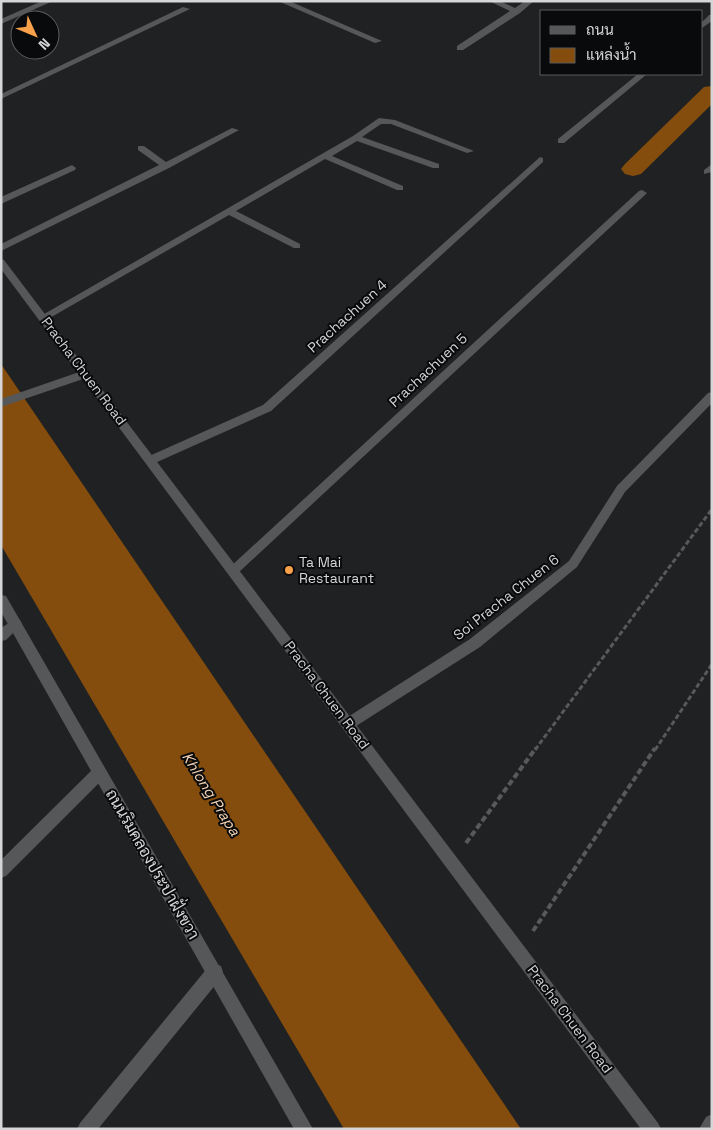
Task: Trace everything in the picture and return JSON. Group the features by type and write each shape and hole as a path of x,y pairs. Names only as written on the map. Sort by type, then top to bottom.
{"street":[{"path":"1,22 49,1"},
{"path":"282,1 378,42"},
{"path":"492,1 517,11"},
{"path":"460,48 530,1"},
{"path":"1,97 186,9"},
{"path":"561,141 642,75"},
{"path":"44,317 356,138 379,121 384,121 470,151"},
{"path":"1,248 236,130"},
{"path":"356,138 436,166"},
{"path":"141,148 166,166"},
{"path":"325,156 400,188"},
{"name":"Prachachuen 4","path":"151,460 267,408 540,160"},
{"path":"1,201 72,168"},
{"name":"Prachachuen 5","path":"234,570 642,193"},
{"path":"229,211 297,246"},
{"name":"Pracha Chuen Road","path":"1,262 652,1129"},
{"path":"1,403 86,374"},
{"name":"Soi Pracha Chuen 6","path":"348,724 475,643 573,564 621,488 712,396"},
{"name":"ถนนริมคลองประปาฝั่งขวา","path":"1,600 304,1129"},
{"path":"1,636 15,624"},
{"path":"1,871 100,773"},
{"path":"86,1129 215,972"},
{"path":"708,1129 712,1122"}],"path":[{"path":"452,862 712,509"},
{"path":"519,952 712,664"}],"water":[{"name":"Khlong Prapa","path":"1,364 521,1129 344,1129 1,545"}],"waterway":[{"path":"633,169 712,92"}],"place":[{"name":"Ta Mai Restaurant","path":"289,570"}]}
